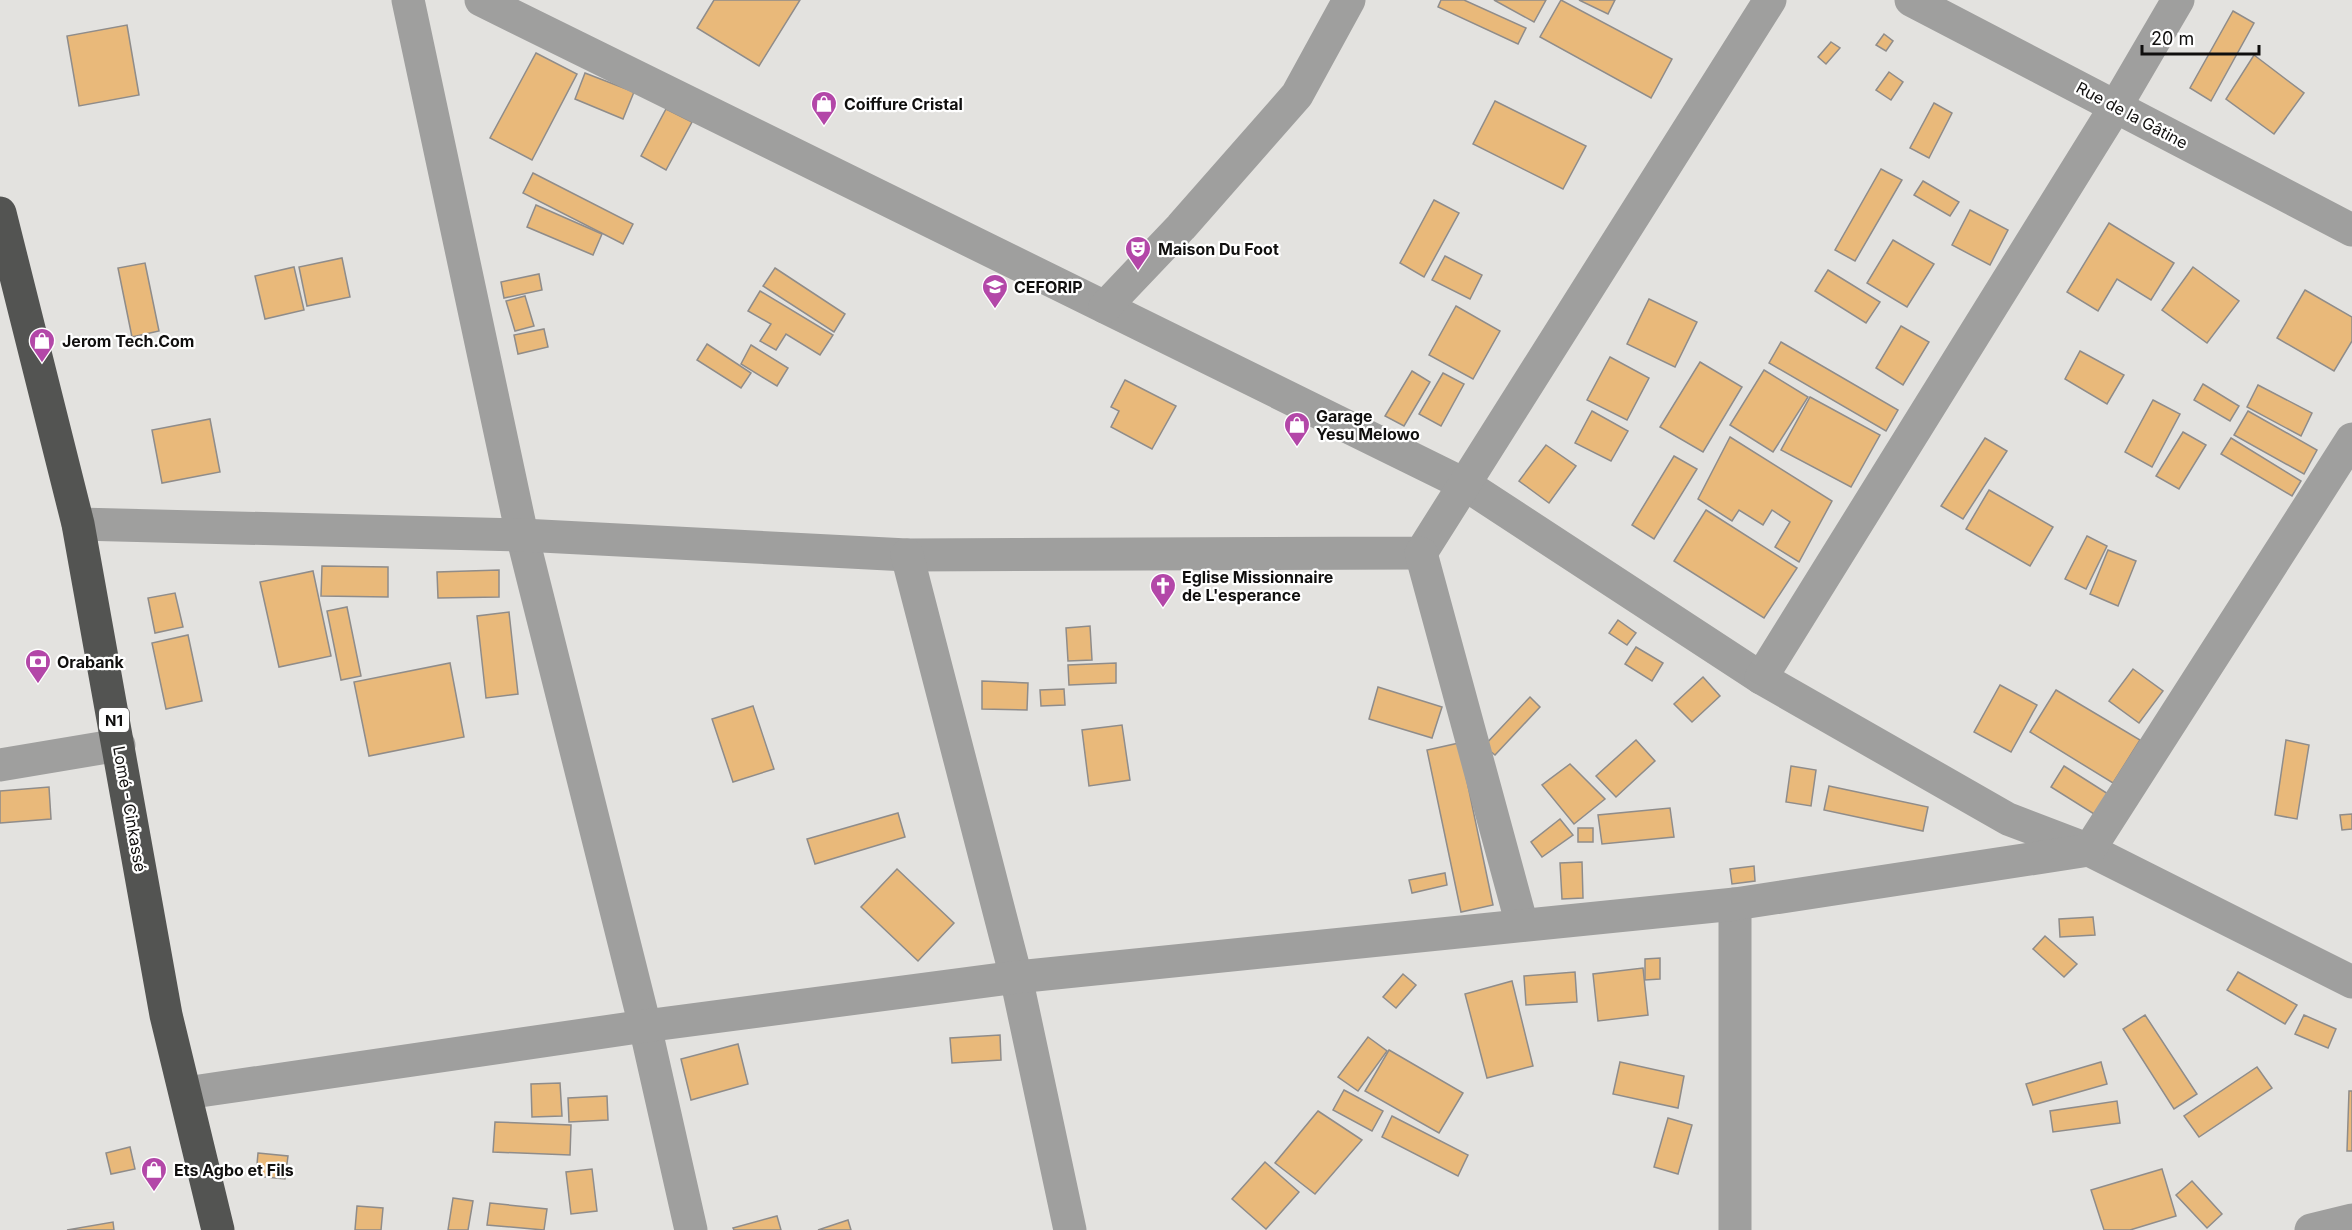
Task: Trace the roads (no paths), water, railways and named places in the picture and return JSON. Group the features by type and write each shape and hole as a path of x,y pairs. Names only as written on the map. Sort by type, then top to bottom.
{"highway":[{"name":"Lomé - Cinkassé","path":"0,213 78,524 166,1015 218,1230"}],"street":[{"path":"408,0 522,536 645,1026 691,1230"},
{"path":"481,0 1466,485 1761,678 2008,819 2090,850 2352,982"},
{"path":"1105,307 1181,227 1297,95 1349,0"},
{"path":"1522,925 1421,553 1770,0"},
{"name":"Rue de la Gâtine","path":"1911,0 2352,230"},
{"path":"1761,678 2116,106 2178,0"},
{"path":"186,1093 645,1026 1016,977 1735,904 2090,850 2352,439"},
{"path":"78,524 522,536 907,555 1421,553"},
{"path":"907,555 1016,977 1070,1230"},
{"path":"0,765 119,745"},
{"path":"1735,904 1735,1230"},
{"path":"2311,1230 2352,1220"}],"place":[{"name":"Coiffure Cristal","path":"824,127"},
{"name":"Maison Du Foot","path":"1138,272"},
{"name":"CEFORIP","path":"995,310"},
{"name":"Jerom Tech.Com","path":"42,364"},
{"name":"Garage Yesu Melowo","path":"1297,448"},
{"name":"Eglise Missionnaire de L'esperance","path":"1163,609"},
{"name":"Orabank","path":"38,685"},
{"name":"Ets Agbo et Fils","path":"154,1193"}]}
